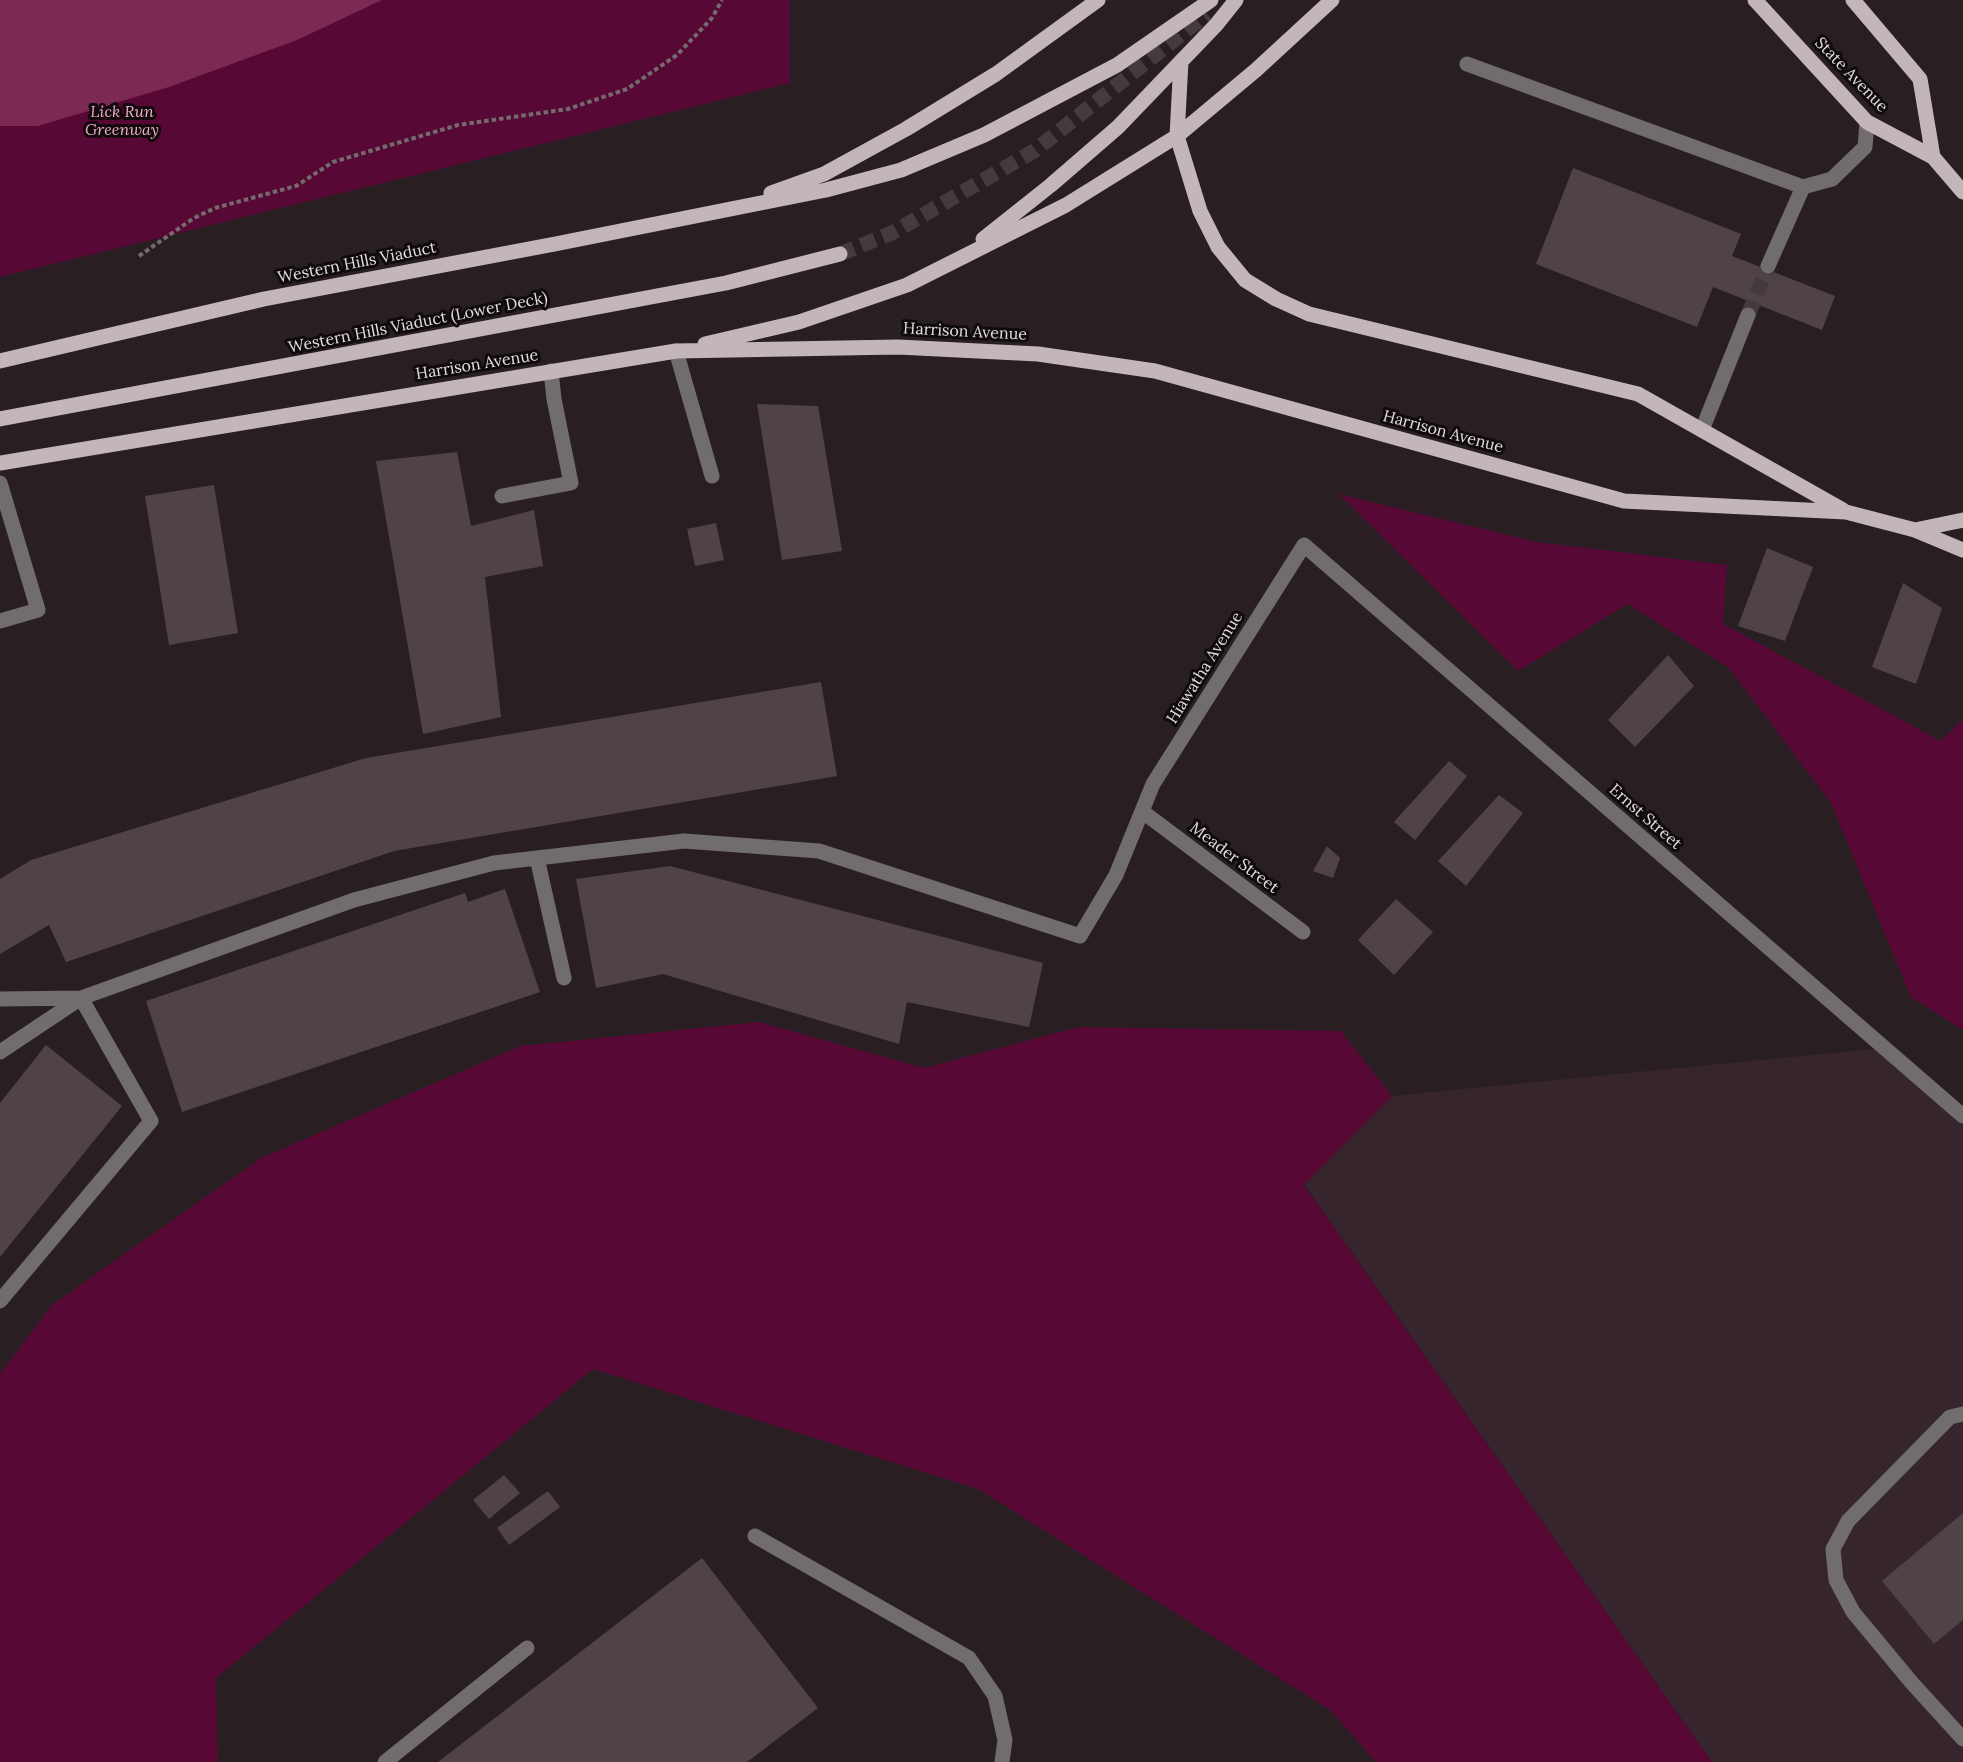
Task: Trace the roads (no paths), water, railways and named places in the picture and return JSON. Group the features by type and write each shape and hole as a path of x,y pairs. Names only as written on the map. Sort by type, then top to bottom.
{"main road":[{"path":"723,211 824,174 906,129 996,74 1098,0"},
{"path":"723,211 826,190 901,170 984,135 1117,64 1223,0"},
{"path":"959,258 1051,186 1118,127 1216,25 1236,0"},
{"path":"676,351 799,322 907,285 1066,205 1177,136 1256,70 1332,0"},
{"name":"State Avenue","path":"1755,0 1867,122 1934,158 1963,192"},
{"path":"1853,0 1920,79 1934,158"},
{"path":"1181,61 1177,136 1200,211 1218,247 1245,280 1276,300 1309,314 1638,394 1846,512"},
{"name":"Western Hills Viaduct","path":"0,361 264,299 723,211"},
{"name":"Western Hills Viaduct (Lower Deck)","path":"0,419 726,283 840,254"},
{"name":"Harrison Avenue","path":"0,463 676,351 898,347 1038,354 1155,371 1624,501 1846,512 1915,530 1963,550"},
{"name":"Harrison Avenue","path":"1915,530 1963,520"}],"street":[{"path":"1467,64 1803,187 1832,179 1865,147 1867,122"},
{"path":"1768,266 1803,187"},
{"path":"1702,430 1748,315"},
{"path":"676,351 712,476"},
{"path":"502,495 571,483 554,399 551,371"},
{"path":"0,483 38,610 0,621"},
{"name":"Hiawatha Avenue","path":"537,858 684,841 819,851 1080,936 1116,875 1153,784 1304,545"},
{"name":"Ernst Street","path":"1304,545 1963,1116"},
{"name":"Meader Street","path":"1143,812 1303,932"},
{"path":"0,1052 81,998 354,900 494,863 537,858 564,978"},
{"path":"0,999 81,998"},
{"path":"0,1301 151,1121 81,998"},
{"path":"1963,1414 1950,1417 1848,1521 1833,1549 1836,1580 1853,1612 1912,1683 1963,1739"},
{"path":"755,1536 969,1658 995,1696 1005,1740 1002,1762"},
{"path":"385,1762 527,1648"}],"tunnel":[{"path":"840,254 892,233 1034,151 1207,14"},
{"path":"1748,315 1768,266"}],"park label":[{"name":"Lick Run Greenway","path":"122,121"}]}
